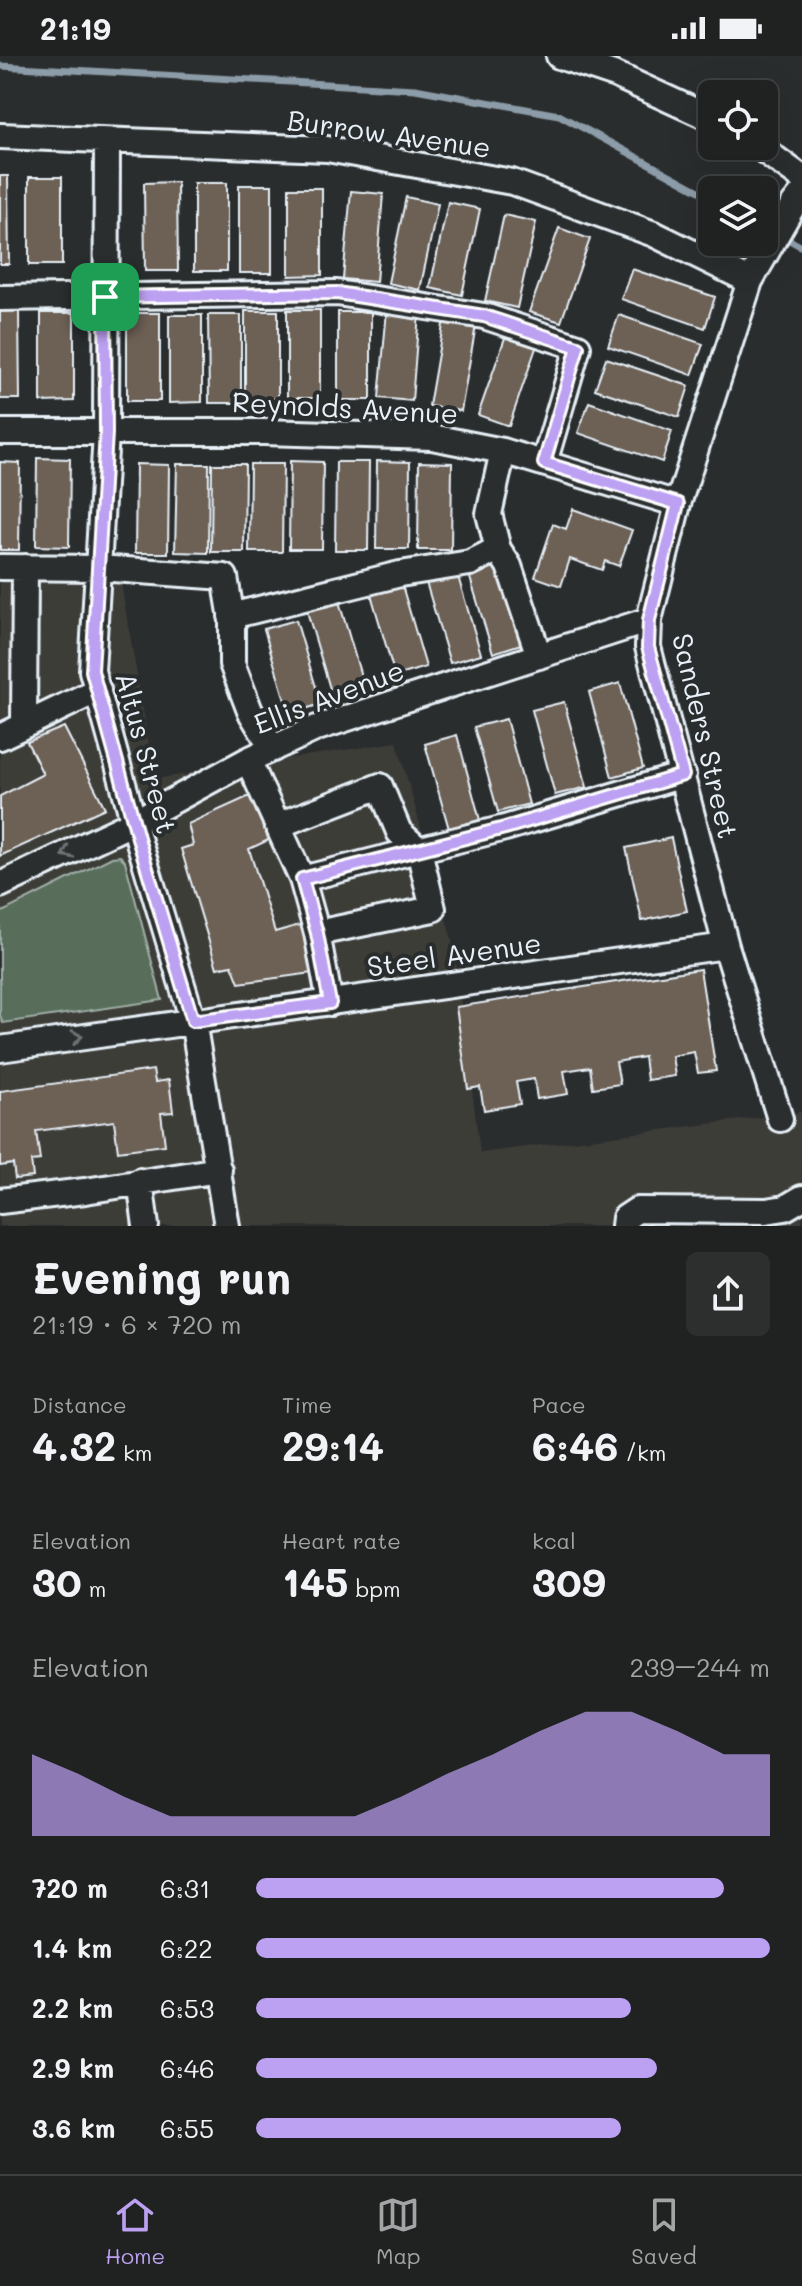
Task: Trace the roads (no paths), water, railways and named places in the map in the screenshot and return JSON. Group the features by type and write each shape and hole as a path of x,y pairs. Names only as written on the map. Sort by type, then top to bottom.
{"street":[{"path":"559,56 616,75 698,113"},
{"name":"Burrow Avenue","path":"0,136 327,149 512,182 654,234 750,281"},
{"name":"Altus Street","path":"107,141 106,433 92,671 193,1021 227,1226"},
{"path":"777,160 802,178"},
{"name":"Sanders Street","path":"780,1119 726,946 648,647 649,620 678,504 750,281 802,194"},
{"path":"0,298 337,293 484,316 578,347 544,463"},
{"name":"Reynolds Avenue","path":"0,432 264,432 432,437 503,451 678,504"},
{"path":"503,451 489,514 498,549 509,566 539,656"},
{"path":"231,616 400,574 470,563 498,549"},
{"path":"0,567 98,568 225,577 231,616 232,664 250,711 273,749"},
{"path":"24,725 25,567"},
{"name":"Ellis Avenue","path":"0,885 134,822 248,760 317,728 649,620"},
{"path":"0,737 98,690"},
{"path":"248,760 302,879 317,933 330,1003"},
{"path":"302,879 581,806 683,775"},
{"path":"279,825 380,786 399,832 419,850 433,909 317,933"},
{"name":"Steel Avenue","path":"0,1049 726,946"},
{"path":"0,1201 219,1170"},
{"path":"140,1181 146,1226"},
{"path":"624,1226 625,1218 637,1210 766,1211 785,1208 802,1198"}],"waterway":[{"path":"0,66 415,89 559,115 698,190"},
{"path":"778,234 802,247"}]}
